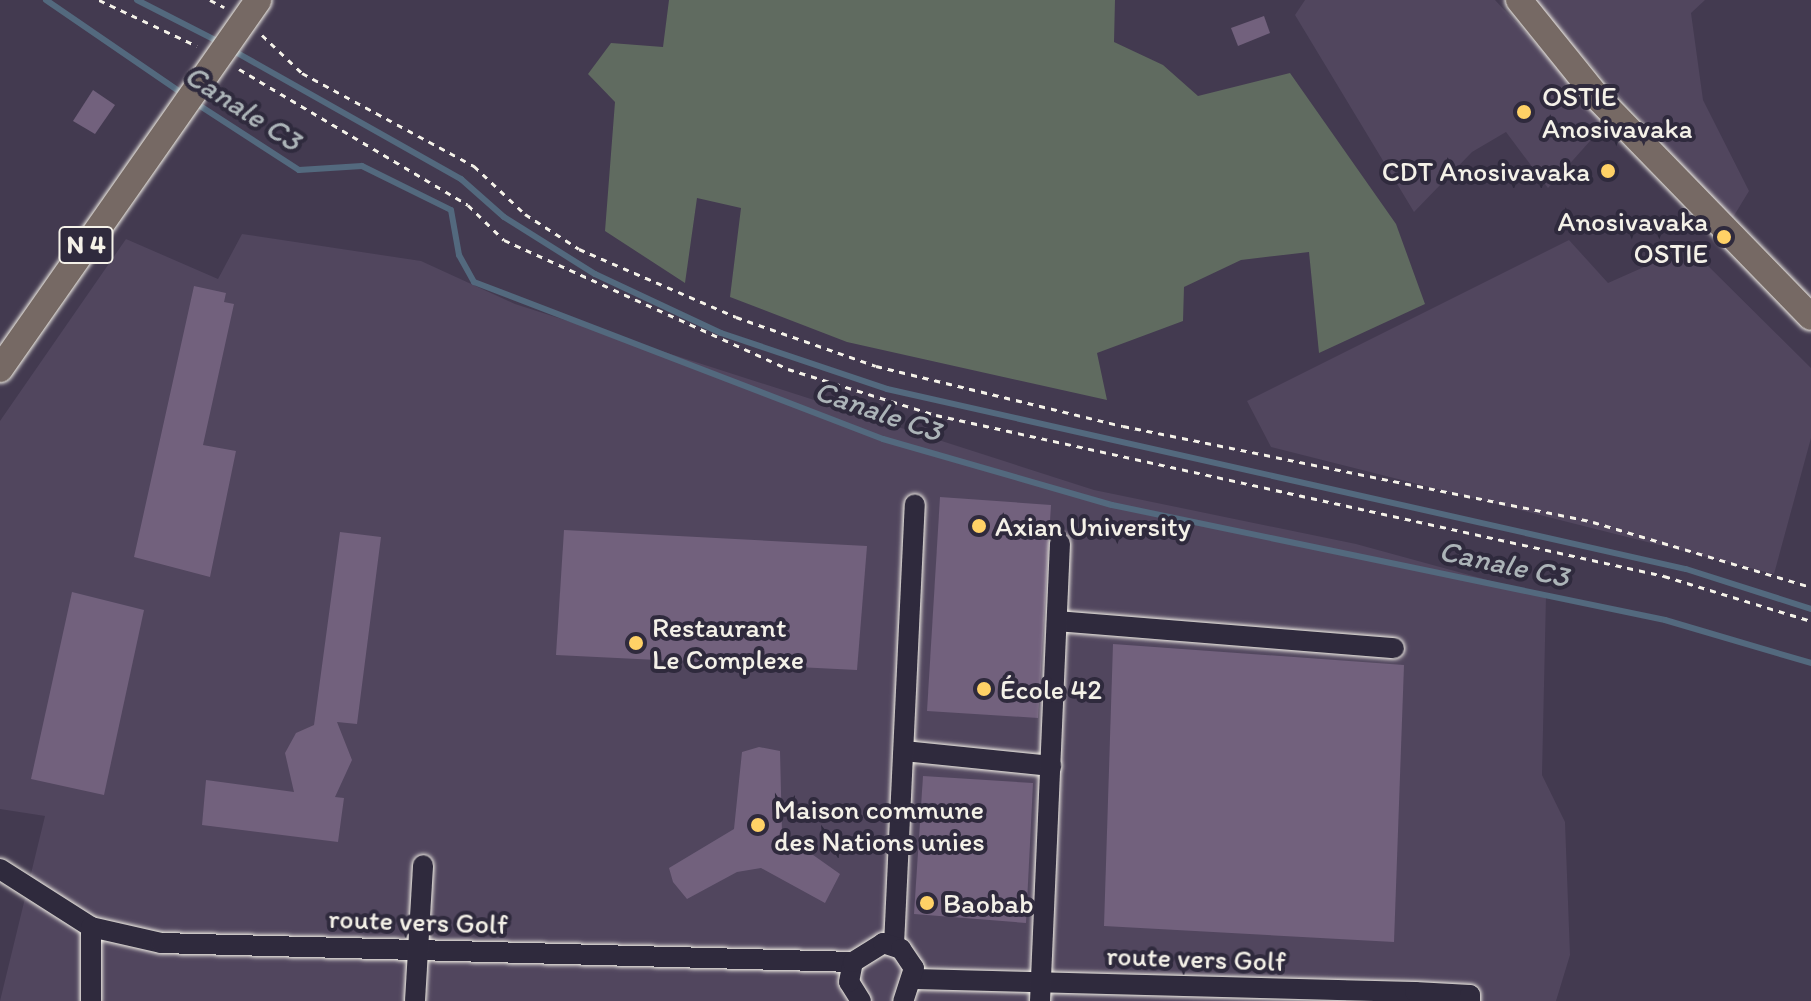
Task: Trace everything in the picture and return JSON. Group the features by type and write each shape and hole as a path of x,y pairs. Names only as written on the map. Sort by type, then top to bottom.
{"main road":[{"path":"1519,0 1598,98 1811,317"},
{"name":"N 4","path":"0,369 252,9"}],"lane":[{"path":"894,945 915,505"},
{"path":"1041,992 1060,543"},
{"path":"1057,621 1394,648"},
{"path":"904,751 1051,766"},
{"path":"415,1001 423,865"},
{"name":"route vers Golf","path":"0,869 91,927 161,943 853,962"},
{"path":"91,927 91,1001"},
{"path":"861,1001 849,982 853,962 868,946 894,945 909,957 915,979 903,1001"},
{"name":"route vers Golf","path":"915,979 1041,992 1415,992 1470,995 1470,1001"}],"path":[{"path":"99,0 218,57 468,205 504,240 788,369 936,415 1664,576 1811,621"},
{"path":"252,9 302,73 474,166 525,214 579,249 736,317 876,366 1123,426 1593,522 1811,587"}],"shaded area":[{"path":"1305,0 1495,0 1608,121 1548,188 1506,132 1472,152 1414,212 1295,15"},
{"path":"1531,0 1705,0 1691,13 1703,100 1749,191 1732,219"},
{"path":"242,234 421,261 515,304 1094,490 1356,544 1546,596 1542,775 1565,822 1570,955 1556,1001 0,1001 45,816 0,809 0,421 126,239 218,279"},
{"path":"1569,240 1608,283 1689,247 1811,368 1811,438 1774,574 1271,447 1247,401"}],"green space":[{"path":"669,0 1115,0 1114,42 1163,65 1198,96 1290,73 1396,224 1425,304 1319,353 1309,252 1241,260 1184,287 1183,321 1097,353 1107,400 847,342 730,297 741,208 697,198 685,283 605,231 615,102 588,74 611,43 663,47"}],"building":[{"path":"1264,16 1270,33 1238,46 1231,28"},
{"path":"93,90 115,105 95,134 73,121"},
{"path":"194,286 226,293 224,302 234,304 203,445 236,451 210,577 134,557"},
{"path":"940,497 1051,505 1038,718 927,711"},
{"path":"564,530 867,546 857,670 556,655"},
{"path":"340,532 381,537 357,724 337,722 352,760 335,797 344,798 338,842 202,825 206,780 294,792 285,753 296,733 314,725"},
{"path":"72,592 144,610 104,795 31,779"},
{"path":"1113,644 1404,665 1394,942 1104,926"},
{"name":"Maison commune des Nations unies","path":"759,747 780,751 782,833 840,874 825,903 761,868 737,872 687,899 673,882 669,868 734,829 742,752"},
{"path":"923,776 1033,783 1026,923 914,914"}],"waterway":[{"name":"Canale C3","path":"46,0 185,95"},
{"path":"137,0 219,42"},
{"path":"232,50 461,179 504,217 595,274 721,333 887,389 1686,569 1811,609"},
{"name":"Canale C3","path":"194,102 299,170 362,166 451,210 459,255 474,282 883,439 1112,505 1665,620 1811,663"}],"place":[{"name":"OSTIE Anosivavaka","path":"1524,112"},
{"name":"CDT Anosivavaka","path":"1608,171"},
{"name":"Anosivavaka OSTIE","path":"1724,237"},
{"name":"Axian University","path":"979,526"},
{"name":"Restaurant Le Complexe","path":"636,643"},
{"name":"École 42","path":"984,689"},
{"name":"Maison commune des Nations unies","path":"758,825"},
{"name":"Baobab","path":"927,903"}]}
